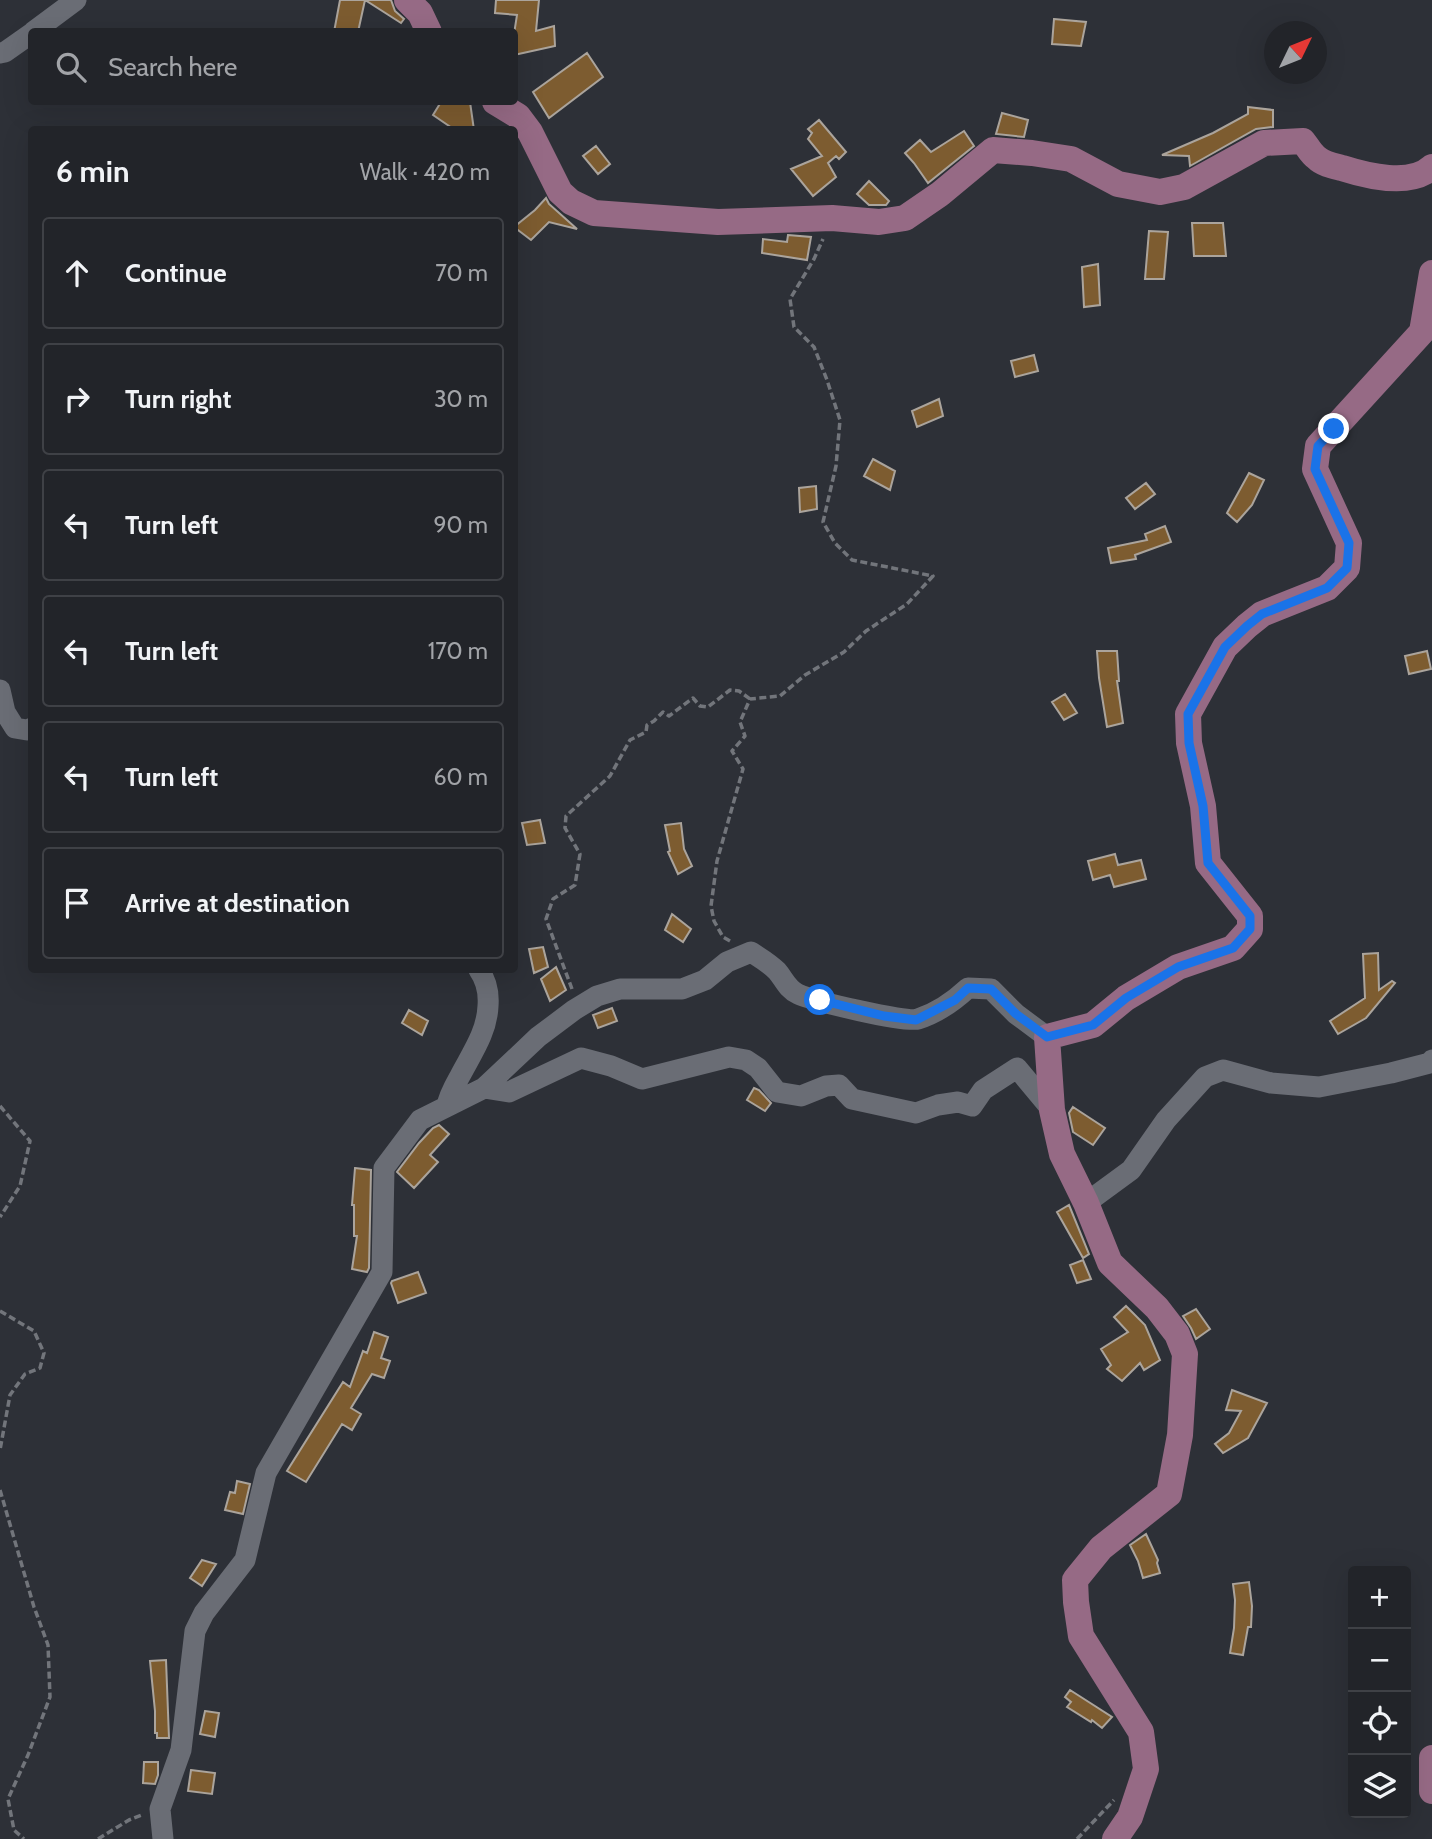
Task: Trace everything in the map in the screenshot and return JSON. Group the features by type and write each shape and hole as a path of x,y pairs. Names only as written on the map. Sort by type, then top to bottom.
{"main road":[{"path":"407,0 420,13 427,28"},
{"path":"500,105 517,116 530,132 560,192 594,214 718,222 832,218 879,222 905,218 940,194 993,150 1071,159 1118,184 1160,192 1184,187 1264,142 1303,141 1317,158 1369,176 1403,178 1426,173 1432,167"},
{"path":"1115,1839 1130,1817 1146,1769 1141,1732 1081,1636 1075,1580 1101,1548 1169,1494 1180,1435 1185,1354 1177,1335 1157,1308 1110,1263 1086,1203 1062,1154 1052,1110 1047,1037 1093,1025 1126,998 1178,967 1233,948 1250,929 1250,916 1208,863 1203,806 1189,743 1188,714 1225,647 1247,626 1262,614 1327,588 1347,568 1349,543 1315,469 1318,446 1422,332 1432,273"},
{"path":"1432,1758 1432,1791"}],"street":[{"path":"38,28 76,0"},
{"path":"0,53 28,35"},
{"path":"0,690 5,712 15,727 28,730"},
{"path":"163,1839 160,1809 181,1749 195,1631 204,1613 245,1560 266,1473 382,1272 384,1168 420,1120 484,1088 538,1037 597,996 620,989 682,989 705,980 727,962 751,952 767,961 779,973 786,986 799,994 884,1016 916,1020 955,1000 968,988 991,989 1016,1014 1047,1037"},
{"path":"447,1106 456,1083 478,1045 488,1017 489,994 480,973"},
{"path":"484,1088 509,1092 581,1058 611,1066 642,1079 729,1058 746,1060 758,1069 777,1092 801,1096 827,1086 839,1085 852,1099 916,1113 938,1105 958,1102 972,1106 983,1090 1017,1068 1052,1110"},
{"path":"1086,1203 1131,1170 1166,1120 1205,1077 1223,1070 1272,1083 1319,1087 1391,1073 1430,1063 1432,1060"}],"path":[{"path":"576,997 570,988 546,919 553,898 575,885 580,854 565,828 566,816 610,776 631,740 646,732 648,725 663,712 669,716 693,698 700,706 708,707 730,690 739,691 750,699 780,696 805,675 844,652 866,631 907,604 933,576 852,560 835,543 823,522 836,466 840,420 814,346 793,327 790,299 814,259 832,218"},
{"path":"750,699 740,722 745,736 732,751 743,769 717,861 711,906 714,921 723,937 751,952"},
{"path":"0,1106 30,1141 20,1186 0,1217"},
{"path":"0,1311 34,1331 44,1353 40,1368 25,1374 10,1395 0,1450"},
{"path":"0,1490 34,1607 48,1645 50,1697 8,1799 14,1830 24,1839"},
{"path":"98,1839 129,1820 160,1809"}],"building":[{"path":"340,0 365,0 359,28 335,28"},
{"path":"365,0 391,0 395,11 404,19 401,23"},
{"path":"496,0 539,0 536,31 554,26 555,46 518,54 518,28 515,28 517,15 495,13"},
{"path":"1054,19 1086,22 1081,46 1052,44"},
{"path":"587,53 603,77 549,118 533,92"},
{"path":"439,105 470,105 473,126 449,126 433,115"},
{"path":"1248,107 1273,110 1273,127 1256,129 1190,166 1189,156 1162,155 1248,114"},
{"path":"1002,113 1028,120 1024,137 996,134"},
{"path":"819,120 846,152 839,159 836,156 828,163 836,177 813,196 791,169 822,156 808,139 812,133 808,129"},
{"path":"964,131 974,146 928,183 905,153 920,140 931,152"},
{"path":"596,146 610,164 598,174 583,156"},
{"path":"869,181 889,201 886,205 869,205 857,194"},
{"path":"546,198 549,204 577,229 549,222 531,240 518,230 518,224"},
{"path":"1192,223 1223,223 1226,256 1194,256"},
{"path":"1149,231 1168,232 1164,279 1145,279"},
{"path":"788,235 811,237 807,260 762,253 763,239 787,242"},
{"path":"1098,264 1100,305 1084,307 1082,267"},
{"path":"1034,355 1038,371 1015,377 1011,361"},
{"path":"939,399 943,416 917,427 912,411"},
{"path":"873,459 895,471 890,490 864,476"},
{"path":"1249,473 1264,480 1252,505 1237,522 1227,513"},
{"path":"1146,483 1155,494 1135,509 1126,498"},
{"path":"816,486 817,509 800,512 799,488"},
{"path":"1165,526 1171,542 1135,555 1136,559 1111,563 1108,548 1147,540 1145,534"},
{"path":"1097,651 1117,651 1117,681 1123,723 1107,727 1099,678"},
{"path":"1427,651 1431,669 1409,674 1405,656"},
{"path":"1065,694 1077,713 1064,720 1052,702"},
{"path":"540,820 545,843 527,845 522,823"},
{"path":"681,823 684,849 692,866 678,874 668,852 665,825"},
{"path":"1115,854 1118,865 1141,860 1146,879 1114,887 1110,875 1093,880 1088,861"},
{"path":"672,914 691,929 683,942 665,930"},
{"path":"543,947 548,967 534,973 529,949"},
{"path":"1378,953 1379,990 1392,981 1395,983 1366,1018 1338,1034 1330,1021 1365,998 1363,954"},
{"path":"556,967 566,990 550,1001 541,979"},
{"path":"612,1008 617,1021 598,1028 593,1015"},
{"path":"409,1010 428,1021 422,1035 402,1023"},
{"path":"754,1088 771,1103 765,1111 747,1100"},
{"path":"1073,1107 1105,1128 1093,1145 1073,1132 1069,1113"},
{"path":"439,1125 449,1134 430,1155 438,1162 414,1188 397,1172 419,1143"},
{"path":"355,1168 371,1170 367,1272 352,1269 357,1236 354,1236 352,1205"},
{"path":"1069,1205 1089,1254 1083,1258 1057,1212"},
{"path":"1083,1260 1091,1279 1077,1283 1070,1265"},
{"path":"418,1272 426,1293 398,1303 392,1281"},
{"path":"1126,1306 1145,1325 1160,1360 1144,1370 1140,1363 1122,1381 1107,1369 1111,1365 1101,1349 1128,1332 1114,1317"},
{"path":"1196,1309 1210,1329 1196,1339 1183,1316"},
{"path":"374,1332 388,1337 381,1358 390,1361 384,1378 372,1374 351,1408 361,1414 352,1430 342,1424 306,1482 287,1471 343,1382 350,1387 363,1351 367,1353"},
{"path":"1232,1390 1267,1403 1248,1438 1223,1453 1215,1444 1229,1433 1241,1411 1226,1410"},
{"path":"237,1481 250,1484 243,1514 225,1510 230,1492 235,1493"},
{"path":"1146,1534 1158,1560 1160,1573 1143,1578 1130,1545"},
{"path":"202,1560 216,1564 202,1586 190,1578"},
{"path":"1249,1582 1251,1627 1248,1627 1243,1655 1230,1653 1234,1628 1233,1584"},
{"path":"166,1660 169,1738 157,1738 150,1661"},
{"path":"1070,1690 1112,1717 1102,1728 1067,1707 1071,1702 1065,1697"},
{"path":"205,1711 219,1713 215,1737 200,1734"},
{"path":"144,1762 158,1762 155,1784 143,1783"},
{"path":"191,1770 215,1773 212,1794 188,1791"}],"route":[{"path":"820,1000 884,1016 916,1020 955,1000 968,988 991,989 1016,1014 1047,1037 1093,1025 1126,998 1178,967 1233,948 1250,929 1250,916 1208,863 1203,806 1189,743 1188,714 1225,647 1247,626 1262,614 1327,588 1347,568 1349,543 1315,469 1318,446 1334,429"}]}
